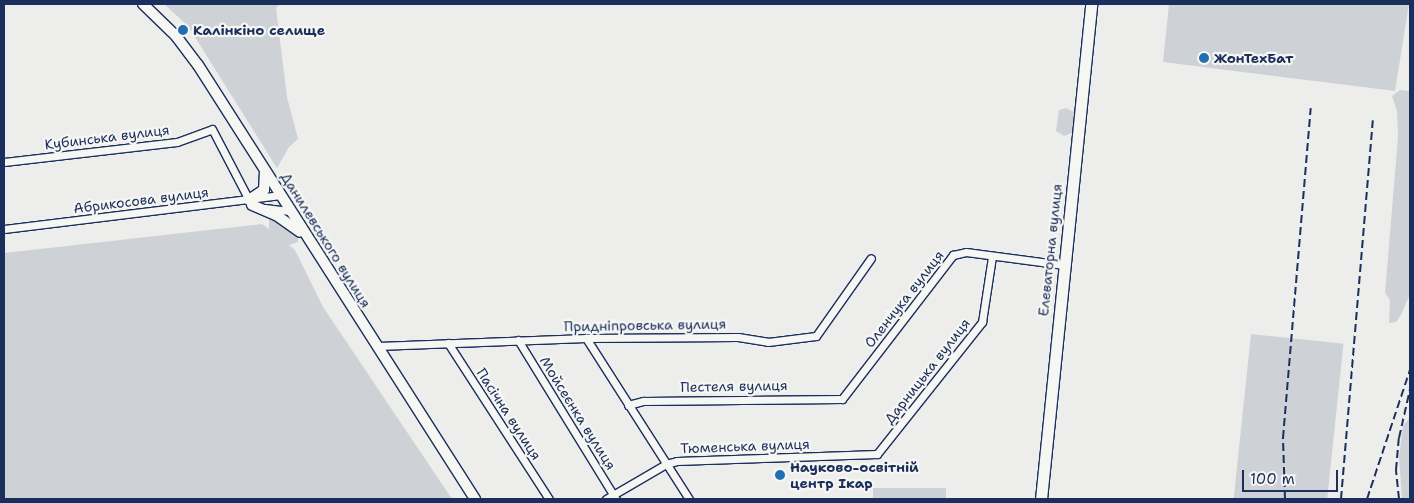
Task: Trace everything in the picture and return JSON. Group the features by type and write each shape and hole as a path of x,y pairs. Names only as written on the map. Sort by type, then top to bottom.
{"main road":[{"name":"Елеваторна вулиця","path":"1041,499 1091,4"}],"street":[{"name":"Данилевського вулиця","path":"143,4 186,49 264,167 475,499"},
{"name":"Кубинська вулиця","path":"4,162 177,142 212,129 250,202"},
{"path":"250,202 264,190 264,167"},
{"path":"250,202 281,195"},
{"name":"Абрикосова вулиця","path":"4,229 225,202 250,202"},
{"path":"250,202 291,211"},
{"path":"250,202 291,224 310,242"},
{"name":"Оленчука вулиця","path":"842,399 953,255 966,252 992,257 1064,265"},
{"name":"Дарницька вулиця","path":"888,441 982,322 992,257"},
{"name":"Придніпровська вулиця","path":"378,346 586,338 738,337 768,342 816,336 872,258"},
{"path":"586,338 689,499"},
{"name":"Мойсеєнка вулиця","path":"518,340 615,497"},
{"name":"Пасічна вулиця","path":"448,343 549,499"},
{"name":"Пестеля вулиця","path":"628,405 643,401 842,399"},
{"name":"Тюменська вулиця","path":"606,499 615,497 666,464 677,461 877,454 888,441"}],"shaded area":[{"path":"164,4 280,4 276,8 287,97 298,139 289,147 277,168 188,26"},
{"path":"1169,4 1409,4 1395,91 1163,62"},
{"path":"1400,90 1410,91 1410,294 1396,322 1389,323 1390,300 1385,293 1398,137 1397,111 1392,96"},
{"path":"1066,108 1074,112 1072,133 1064,136 1056,131 1059,110"},
{"path":"269,214 298,236 298,242 289,245 295,250 323,307 452,499 4,499 4,253 262,224 269,229"},
{"path":"1251,334 1343,344 1327,499 1234,499"},
{"path":"1410,417 1410,499 1402,499 1399,457 1403,426"},
{"path":"873,488 946,488 946,499 873,499"}],"railway":[{"path":"1285,499 1283,438 1311,108"},
{"path":"1341,499 1373,120"},
{"path":"1367,499 1410,370"},
{"path":"1399,499 1396,470 1399,438 1410,389"}],"place":[{"name":"Калінкіно селище","path":"183,30"},
{"name":"ЖонТехБат","path":"1204,58"},
{"name":"Науково-освітній центр Ікар","path":"780,475"}]}
